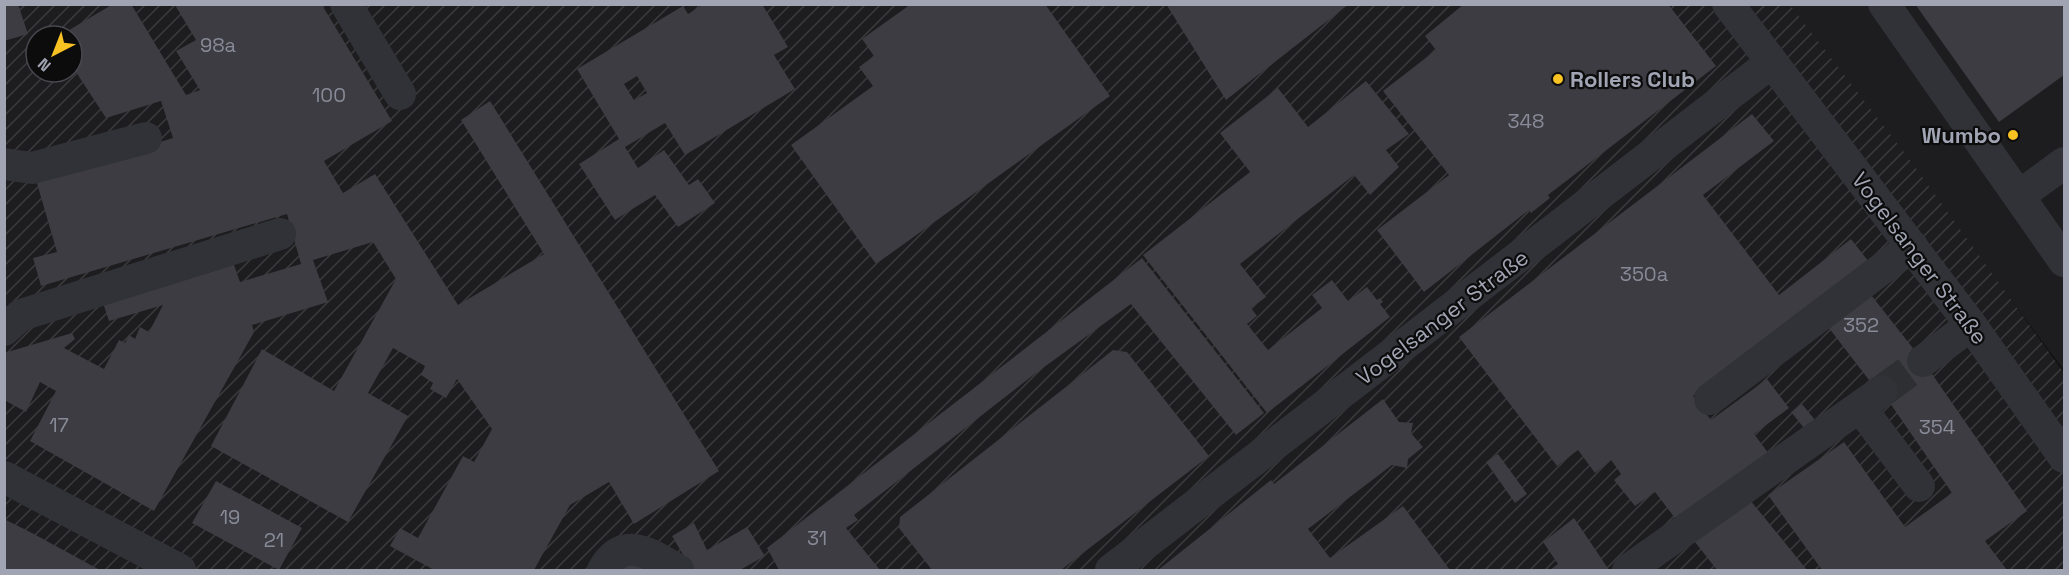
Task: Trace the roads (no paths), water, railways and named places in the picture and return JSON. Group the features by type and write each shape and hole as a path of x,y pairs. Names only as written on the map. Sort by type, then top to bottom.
{"street":[{"path":"346,4 400,94"},
{"name":"Vogelsanger Straße","path":"1728,4 1971,325 2064,457"},
{"path":"1884,4 2064,261"},
{"name":"Vogelsanger Straße","path":"1111,570 1772,62"},
{"path":"4,164 32,168 146,138"},
{"path":"2019,196 2064,163"},
{"path":"4,330 21,315 280,234"},
{"path":"1710,399 1912,246"},
{"path":"1923,361 1971,325"},
{"path":"1628,570 1871,399 1919,486"},
{"path":"4,477 180,570"},
{"path":"603,570 616,553 628,549 641,550 678,570"}],"tunnel":[{"path":"1882,391 1923,361"}],"place":[{"name":"Rollers Club","path":"1558,79"},
{"name":"Wumbo","path":"2013,135"}]}
